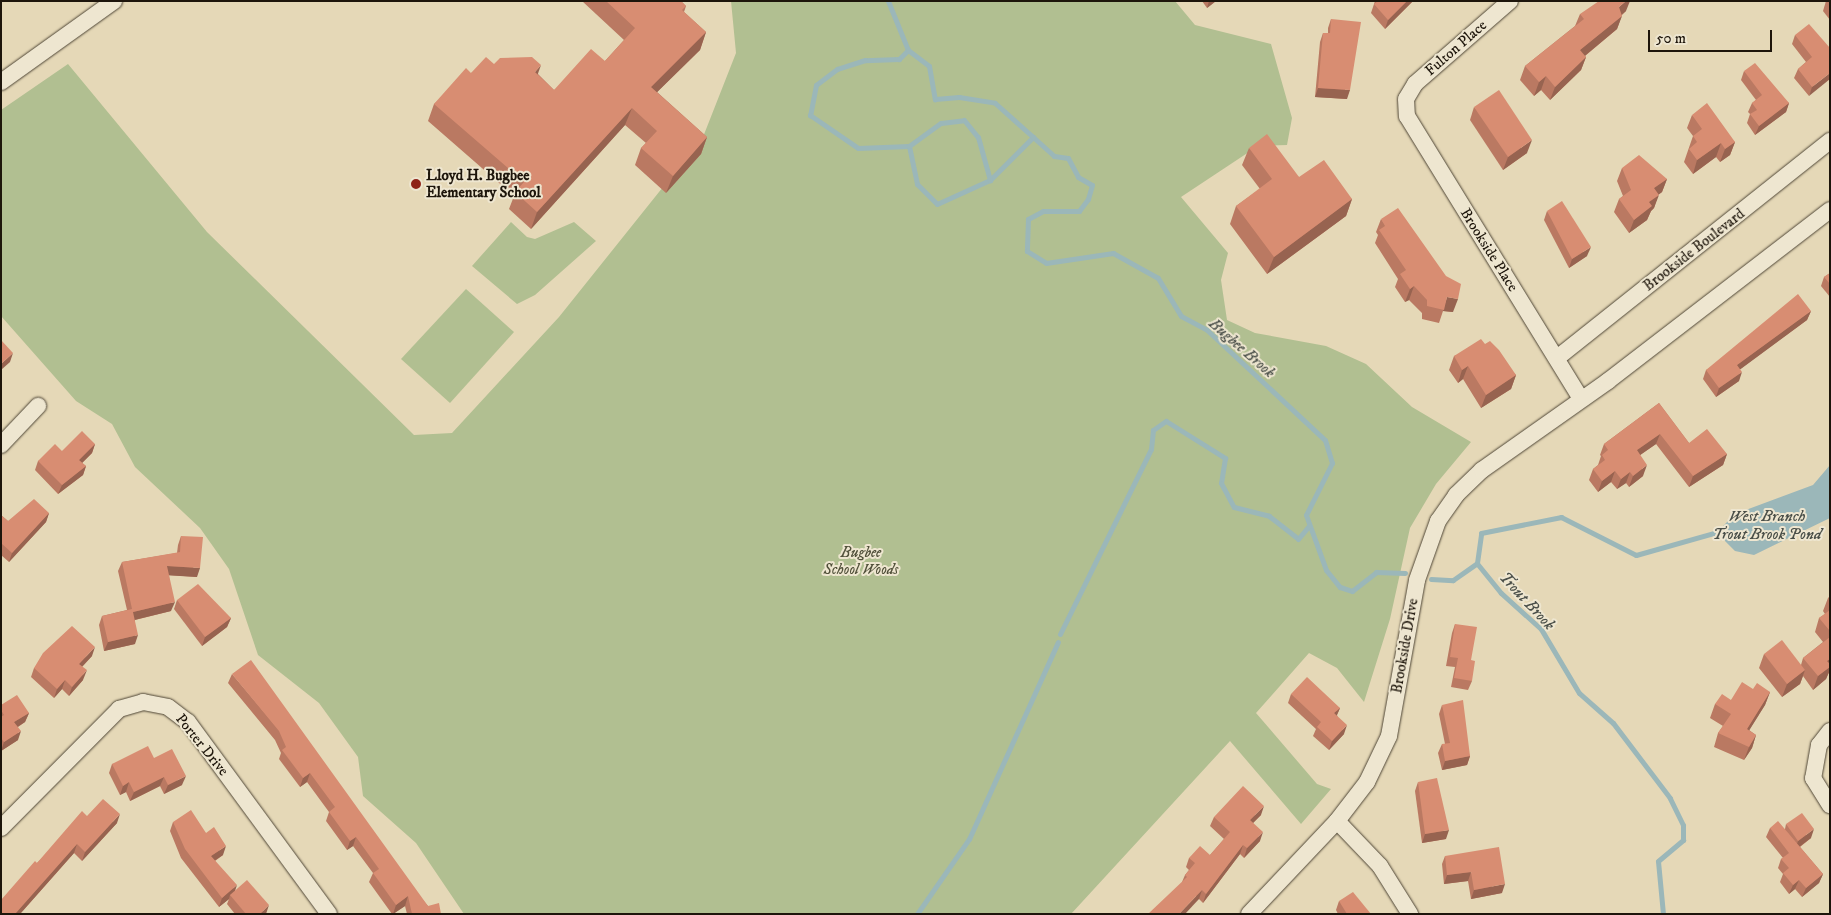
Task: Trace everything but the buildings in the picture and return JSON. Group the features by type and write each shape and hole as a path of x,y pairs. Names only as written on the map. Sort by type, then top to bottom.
{"street":[{"path":"1,82 114,1"},
{"name":"Fulton Place","path":"1406,99 1415,84 1510,1"},
{"name":"Brookside Place","path":"1406,99 1416,134 1580,397"},
{"name":"Brookside Boulevard","path":"1557,358 1830,141"},
{"path":"1580,397 1608,382 1830,210"},
{"name":"Brookside Drive","path":"1249,914 1337,821 1367,782 1389,736 1417,580 1438,521 1456,495 1482,470 1580,397"},
{"path":"1,445 38,406"},
{"name":"Porter Drive","path":"1,828 119,709 143,702 168,707 188,722 329,914"},
{"path":"1830,731 1819,746 1813,778 1830,805"},
{"path":"1337,821 1380,866 1410,914"}],"green space":[{"name":"Bugbee School Woods","path":"731,1 1175,1 1195,25 1271,44 1292,118 1287,145 1258,146 1181,197 1228,253 1221,280 1227,320 1255,333 1326,346 1366,364 1412,407 1471,442 1436,484 1410,528 1390,619 1364,702 1337,668 1309,653 1256,713 1317,784 1331,789 1301,824 1230,741 1071,914 464,914 416,843 363,796 358,757 319,703 258,655 229,569 200,528 135,467 112,424 76,401 1,316 1,110 68,64 207,232 414,435 452,433 559,317 703,137 736,53"},
{"path":"511,222 527,237 535,239 574,222 596,241 535,295 517,304 472,266"},
{"path":"466,289 514,332 450,403 401,359"}],"water":[{"name":"West Branch Trout Brook Pond","path":"1830,465 1830,518 1754,555 1735,551 1725,541 1723,526 1735,514 1813,485"}],"waterway":[{"name":"Bugbee Brook","path":"888,1 908,50 899,59 865,60 837,69 816,85 810,115 858,148 909,146 917,184 937,204 990,180 1033,137 1054,156 1068,158 1078,177 1092,185 1088,199 1079,211 1043,211 1028,219 1027,251 1046,263 1113,253 1158,278 1181,316 1207,330 1325,440 1332,463 1306,515 1326,570 1340,587 1352,591 1376,572 1405,573"},
{"path":"908,50 929,66 935,99 959,97 995,103 1033,137"},
{"path":"909,146 941,123 964,120 978,137 990,180"},
{"path":"1060,634 1151,449 1153,430 1166,421 1225,458 1221,483 1234,507 1269,516 1298,539 1309,526"},
{"name":"Trout Brook","path":"1663,914 1658,861 1683,840 1683,825 1670,798 1613,723 1579,693 1541,629 1501,593 1477,563 1481,533 1561,517 1636,555 1728,529"},
{"name":"Bugbee Brook","path":"1431,579 1453,580 1477,563"},
{"path":"917,914 969,839 1058,642"}],"place":[{"name":"Lloyd H. Bugbee Elementary School","path":"416,184"}]}
